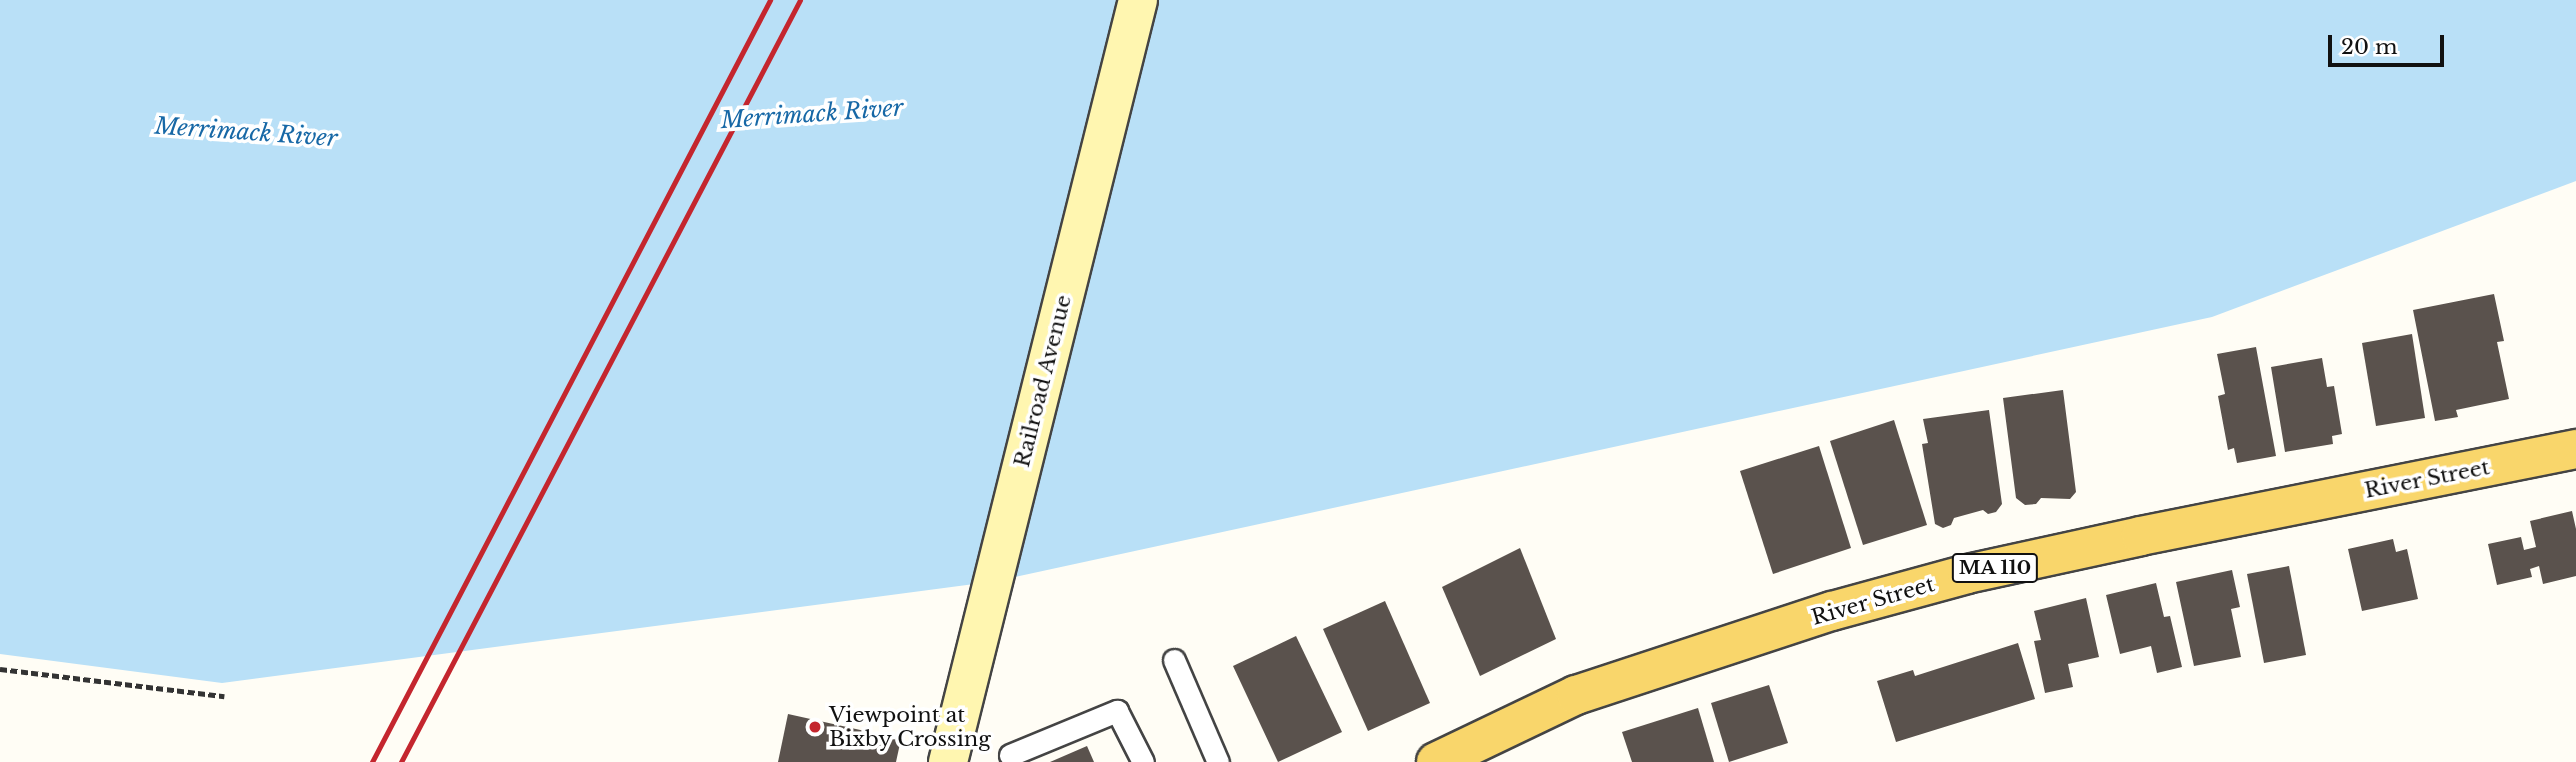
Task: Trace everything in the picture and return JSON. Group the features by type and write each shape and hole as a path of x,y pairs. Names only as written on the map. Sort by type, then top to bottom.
{"main road":[{"name":"Railroad Avenue","path":"948,762 1139,0"},
{"name":"River Street","path":"1436,762 1576,695 1832,611 1967,574 2141,536 2576,449"}],"lane":[{"path":"1174,660 1211,760"},
{"path":"1010,755 1116,711 1143,762"}],"path":[{"path":"0,669 224,696"}],"water":[{"name":"Merrimack River","path":"0,0 2576,0 2576,181 2212,317 997,581 222,683 0,654"}],"building":[{"path":"2494,294 2504,341 2497,342 2509,399 2456,410 2458,417 2435,421 2413,310"},
{"path":"2412,334 2425,418 2376,426 2362,343"},
{"path":"2256,347 2276,456 2237,463 2234,448 2228,450 2218,396 2225,394 2217,354"},
{"path":"2322,358 2327,387 2334,386 2342,434 2332,436 2333,444 2285,452 2271,367"},
{"path":"2063,390 2076,492 2070,499 2041,498 2036,504 2025,505 2016,498 2003,398"},
{"path":"1989,410 2002,504 1996,512 1988,514 1983,510 1954,518 1951,525 1943,528 1935,524 1922,444 1928,443 1923,419"},
{"path":"1894,420 1927,525 1863,545 1830,441"},
{"path":"1819,446 1851,548 1773,574 1740,471"},
{"path":"2572,511 2576,529 2576,576 2543,584 2539,566 2530,569 2532,577 2497,585 2488,544 2521,537 2524,550 2536,547 2530,521"},
{"path":"2393,539 2396,552 2407,549 2418,599 2362,611 2348,549"},
{"path":"1520,548 1556,639 1480,676 1442,587"},
{"path":"2289,566 2306,655 2264,663 2247,574"},
{"path":"2232,570 2240,607 2231,609 2241,657 2194,666 2176,582"},
{"path":"2156,583 2164,617 2170,616 2182,667 2157,673 2151,646 2120,654 2106,595"},
{"path":"2086,598 2099,657 2068,664 2073,687 2045,693 2034,641 2041,640 2034,611"},
{"path":"1385,601 1430,703 1368,731 1323,629"},
{"path":"1296,636 1342,732 1278,762 1233,666"},
{"path":"2018,643 2035,699 1896,742 1877,681 1913,670 1915,676"},
{"path":"1769,685 1788,743 1729,762 1711,703"},
{"path":"1698,708 1714,762 1632,762 1622,732"},
{"name":"Viewpoint at Bixby Crossing","path":"788,714 901,739 896,762 778,762"},
{"path":"1087,746 1094,762 1050,762"}],"railway":[{"path":"372,762 770,0"},
{"path":"401,762 800,0"}],"place":[{"name":"Viewpoint at Bixby Crossing","path":"815,727"}]}
